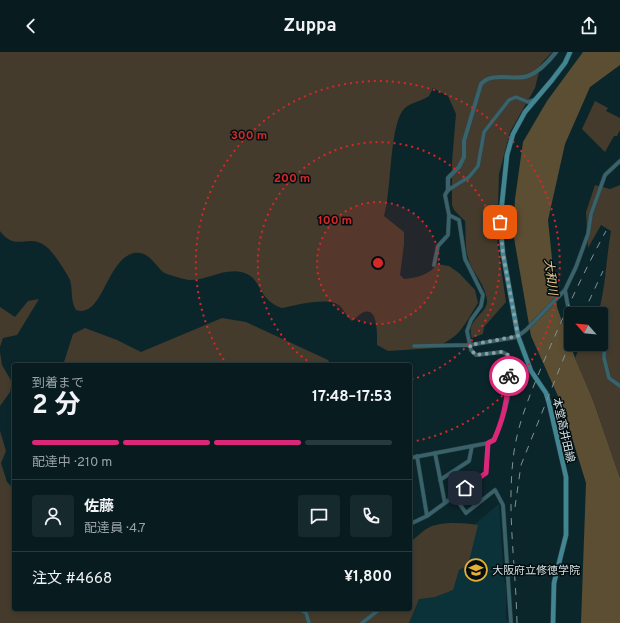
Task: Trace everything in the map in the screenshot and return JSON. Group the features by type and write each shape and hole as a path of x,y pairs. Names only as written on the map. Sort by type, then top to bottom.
{"main road":[{"name":"本堂高井田線","path":"553,623 554,583 567,524 566,477 546,393 531,371 518,336 503,254 500,222 507,155 514,134 525,112 565,63 570,52"}],"street":[{"path":"448,190 448,178 464,158 464,141 481,84 489,79 526,77 532,74 556,52"},
{"path":"434,265 438,246 448,235 449,215 445,195 448,190 469,177 478,166 484,132 509,100 516,96 528,102 534,100"},
{"path":"414,346 470,345 518,336 526,330 564,291 576,267 588,234 591,214 605,175 620,162"},
{"path":"412,457 488,443 494,440 508,402 510,361 508,355 502,352 476,355 471,350 467,331 471,320 481,306 483,295 465,259 459,220 449,215"},
{"path":"564,291 568,307"},
{"path":"604,351 604,358 609,378 620,386"},
{"path":"412,523 427,516 486,473 488,443"},
{"path":"440,480 468,461 472,446"},
{"path":"434,453 445,503"},
{"path":"417,456 427,516"},
{"path":"454,496 466,512 495,490 502,505 511,623"},
{"path":"302,611 306,613 309,623"},
{"path":"362,623 377,611"}],"shaded area":[{"path":"0,52 552,52 541,64 535,88 510,132 499,174 497,240 506,302 484,327 483,334 472,338 472,326 474,321 484,309 487,300 484,288 468,258 465,221 454,210 452,205 452,162 456,114 448,96 433,88 429,96 407,106 400,116 393,142 387,205 384,216 404,232 400,275 404,279 418,277 427,273 437,264 449,266 459,273 475,290 478,303 462,328 449,340 435,348 388,351 377,345 376,323 372,313 368,311 362,313 352,321 340,306 335,303 321,301 282,308 269,301 253,278 249,275 234,271 196,280 189,280 163,272 151,259 144,254 139,253 134,253 125,258 117,266 93,306 85,310 76,310 73,302 70,280 49,249 35,241 12,241 6,238 0,231"},
{"path":"595,101 608,108 606,111 620,118 620,130 617,136 614,136 605,152 582,129"},
{"path":"595,185 610,189 620,185 620,478 593,400 575,358 578,351 608,351 608,307 600,307 611,231 601,225 588,248 586,212"},
{"path":"39,299 17,335 3,338 0,347 0,307 15,317 28,301"},
{"path":"222,318 246,322 328,360 330,363 64,363 73,334 85,328 117,340 141,352"},
{"path":"0,352 2,365 12,382 10,392 0,406"},
{"path":"0,431 6,451 1,463 7,482 12,487 12,611 412,611 412,540 426,529 440,524 453,523 478,525 468,565 459,570 453,590 435,597 419,599 409,623 0,623"},
{"name":"大阪府立修徳学院","path":"499,504 504,581 506,585 506,619 510,623 401,623 410,611 412,611 412,608 468,530"}],"water":[{"name":"大和川","path":"583,52 620,52 620,65 590,87 565,144 548,220 557,307 564,327 564,351 573,351 593,400 620,478 620,623 581,623 586,483 562,405 531,336 513,232 515,199 523,142 547,101"}],"railway":[{"path":"517,623 511,501 511,480 517,436 536,379 580,281 606,231"},
{"path":"586,307 603,271"},
{"path":"515,507 521,465 567,351"}],"way so far":[{"path":"500,222 503,254 518,336 470,345 471,350 476,355 502,352 508,355 510,361 509,376"}],"place":[{"name":"大阪府立修徳学院","path":"476,570"}],"route":[{"path":"465,488 486,473 488,443 494,440 508,402 509,376"}]}
